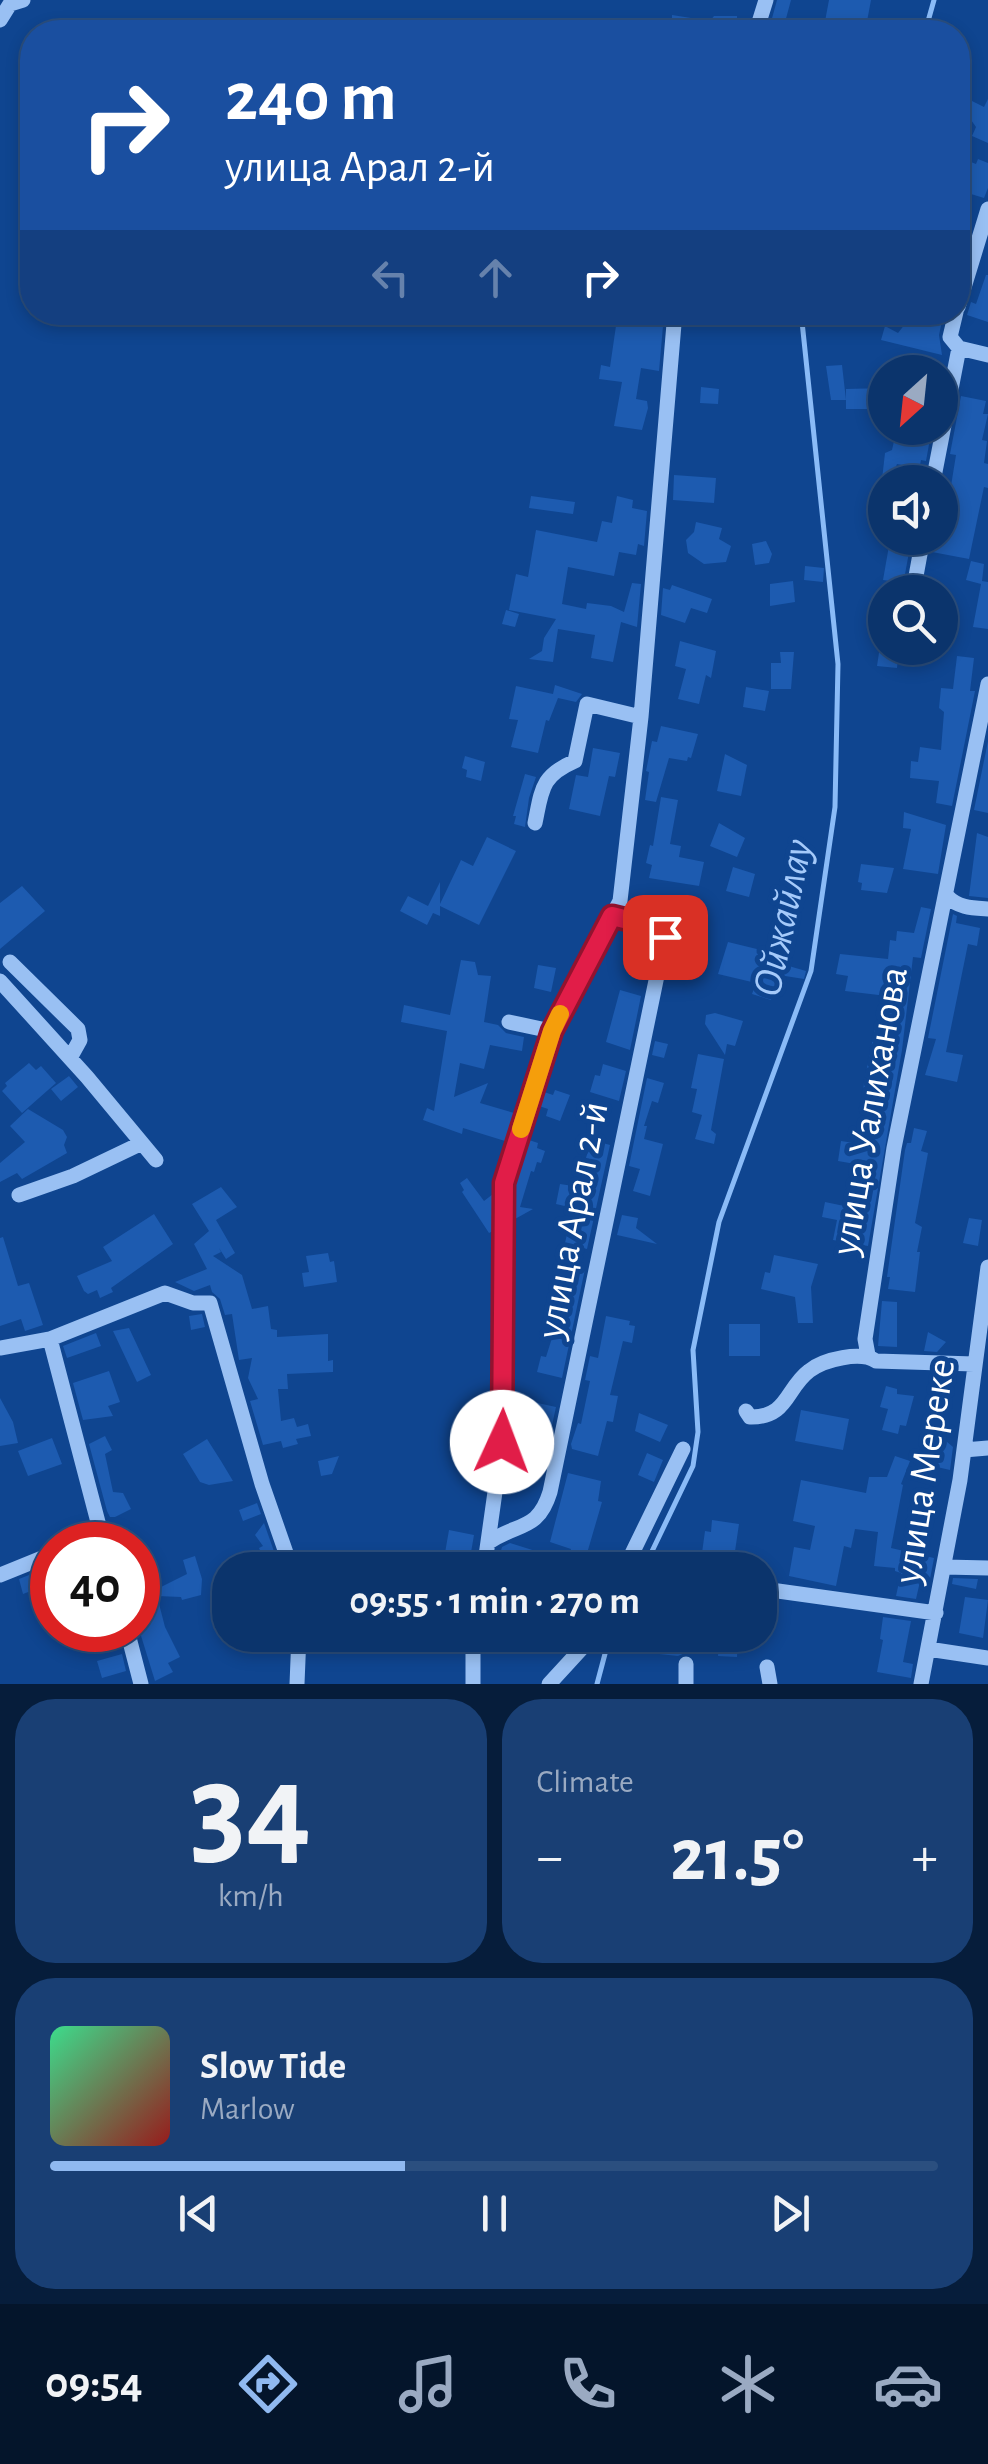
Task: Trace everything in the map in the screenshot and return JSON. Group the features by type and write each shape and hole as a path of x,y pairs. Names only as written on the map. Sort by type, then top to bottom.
{"street":[{"path":"0,20 10,4 23,0"},
{"path":"970,265 988,208"},
{"path":"487,1552 504,1421 504,1183 552,1031 620,901 641,716 673,325"},
{"path":"953,325 950,336 959,348 988,355"},
{"path":"935,465 959,348"},
{"name":"улица Уалиханова","path":"867,1347 894,1148 988,684"},
{"path":"535,823 545,782 553,772 575,762 587,704 641,716"},
{"path":"947,896 967,907 988,909"},
{"name":"улица Арал 2-й","path":"489,1542 533,1523 544,1512 550,1492 665,937 661,928 612,916"},
{"path":"10,962 78,1029 80,1040 70,1058"},
{"path":"0,981 156,1160"},
{"path":"509,1022 552,1031"},
{"path":"19,1194 72,1176 142,1143"},
{"name":"улица Мереке","path":"920,1684 945,1567 988,1267"},
{"path":"0,1348 50,1339 165,1293 194,1303 210,1303 286,1552"},
{"path":"50,1339 98,1522"},
{"path":"746,1411 750,1417 771,1414 789,1398 808,1371 867,1347 876,1361 974,1364"},
{"path":"964,1450 988,1448"},
{"path":"633,1552 684,1449"},
{"path":"0,1575 30,1563"},
{"path":"945,1567 988,1568"},
{"path":"778,1591 936,1613"},
{"path":"928,1650 988,1658"},
{"path":"132,1652 140,1684"},
{"path":"297,1684 298,1652"},
{"path":"473,1684 474,1652"},
{"path":"549,1684 578,1652"},
{"path":"686,1664 686,1684"},
{"path":"766,1667 770,1684"}],"building":[{"path":"777,0 791,0 786,20 772,20"},
{"path":"829,0 871,0 867,20 825,20"},
{"path":"672,15 704,20 672,20"},
{"path":"714,16 737,16 737,20 711,20"},
{"path":"988,99 988,143 972,136 976,127 970,118 970,100 984,107"},
{"path":"978,159 988,163 984,198 970,194 970,162 976,164"},
{"path":"988,275 988,322 970,316 971,302 976,304"},
{"path":"616,325 663,326 659,371 641,368 636,399 647,401 648,408 642,430 614,426 622,382 599,379 601,365 610,367"},
{"path":"904,325 941,325 942,355 881,340 885,326 898,333"},
{"path":"842,365 846,400 831,400 826,366"},
{"path":"701,387 719,389 718,404 700,403"},
{"path":"868,388 867,409 846,409 846,389"},
{"path":"961,396 986,401 983,414 988,414 982,440 987,441 984,463 988,464 988,488 984,487 969,559 948,555 958,555 958,465 954,465 956,455 950,454 952,445 958,445"},
{"path":"893,445 929,445 926,461 921,460 920,465 884,465 885,453"},
{"path":"674,475 716,478 714,503 673,500"},
{"path":"531,496 575,502 573,514 529,508"},
{"path":"617,496 633,500 632,508 647,511 644,546 638,544 636,555 619,552 614,576 568,567 562,604 586,609 587,603 611,606 624,612 632,583 641,584 637,627 621,622 613,662 591,658 595,635 558,629 553,662 529,659 542,651 544,638 556,619 509,610 516,574 528,577 536,530 597,542 602,521 612,523"},
{"path":"696,522 722,528 719,539 731,546 726,562 704,564 688,553 686,540 694,532"},
{"path":"766,541 772,554 769,563 755,565 752,544"},
{"path":"887,555 909,555 905,575 884,575"},
{"path":"971,561 984,564 982,581 988,582 988,629 973,627 981,584 966,580"},
{"path":"805,566 824,568 823,582 804,580"},
{"path":"793,581 795,602 770,606 770,584"},
{"path":"672,585 712,599 707,613 691,608 685,623 661,615 663,588 670,590"},
{"path":"506,610 519,614 515,627 502,624"},
{"path":"680,641 716,651 711,678 706,675 699,704 678,699 686,669 675,666"},
{"path":"780,652 794,652 791,689 771,689 771,663 781,663"},
{"path":"958,656 974,658 970,691 975,691 952,806 936,803 939,781 910,778 911,761 918,762 920,747 941,750 941,688 953,689"},
{"path":"555,685 582,694 576,702 558,698 549,721 546,720 538,753 511,747 518,720 509,719 516,686 553,694"},
{"path":"746,687 769,691 765,711 743,707"},
{"path":"661,726 698,734 691,758 669,758 656,802 645,800 649,772 646,771 652,741 657,742"},
{"path":"988,741 988,813 974,810"},
{"path":"593,748 620,753 615,777 609,776 600,816 569,809 576,775 588,777"},
{"path":"725,754 747,765 741,796 717,791"},
{"path":"465,756 485,762 481,781 466,777 467,770 462,768"},
{"path":"525,774 536,777 525,827 514,824 513,816"},
{"path":"661,797 678,800 670,844 681,846 679,857 704,862 699,886 649,878 652,865 646,863 650,845 653,846"},
{"path":"904,812 946,825 938,874 903,869 911,829 903,828"},
{"path":"719,823 745,838 737,857 710,846"},
{"path":"977,833 988,837 988,898 969,896"},
{"path":"487,837 516,851 479,925 440,906 440,916 433,913 427,925 400,911 408,896 428,906 440,882 440,904 461,860 473,866"},
{"path":"861,864 894,868 887,893 861,890"},
{"path":"733,867 755,874 749,897 726,891"},
{"path":"22,886 45,911 0,949 0,903"},
{"path":"921,907 931,909 921,958 913,957 902,1050 868,1246 833,1240 837,1220 822,1217 825,1202 854,1208 861,1165 838,1161 841,1141 867,1145 873,1108 862,1105 864,1082 876,1024 881,1025 887,996 845,991 848,976 836,974 840,954 888,959 890,940 896,941 897,931 914,933"},
{"path":"953,914 957,916 956,923 980,928 977,946 968,944 946,1052 963,1055 957,1082 925,1075 936,1039 928,1038"},
{"path":"728,942 765,951 764,955 776,959 775,962 806,971 804,979 779,975 771,1000 752,994 756,983 718,974"},
{"path":"675,946 694,952 690,967 671,962"},
{"path":"461,960 475,962 478,975 491,976 484,1022 524,1037 522,1051 490,1045 484,1069 460,1063 454,1097 488,1083 480,1103 514,1113 505,1141 463,1128 462,1134 423,1120 427,1108 434,1111 447,1031 401,1022 404,1005 450,1015"},
{"path":"538,965 556,968 551,992 534,988"},
{"path":"620,990 641,996 630,1050 606,1042"},
{"path":"715,1013 743,1021 735,1046 727,1044 725,1055 705,1024 706,1015"},
{"path":"655,1041 668,1044 664,1058 652,1055"},
{"path":"698,1054 724,1059 711,1130 716,1134 714,1144 695,1139 702,1115 692,1112 697,1089 691,1088"},
{"path":"29,1063 36,1070 41,1066 56,1083 22,1113 2,1091 5,1083"},
{"path":"603,1064 626,1071 619,1101 590,1092"},
{"path":"69,1076 78,1087 61,1101 51,1089"},
{"path":"647,1078 664,1083 658,1103 652,1101 644,1126 644,1139 663,1144 650,1196 633,1191 640,1169 629,1166"},
{"path":"555,1090 570,1095 560,1121 546,1116 548,1109 539,1106 544,1092 553,1095"},
{"path":"28,1109 63,1130 67,1153 22,1179 17,1173 0,1182 0,1163 25,1142 10,1126"},
{"path":"914,1128 927,1131 921,1151 928,1153 915,1223 922,1227 915,1292 888,1289 887,1277 905,1150"},
{"path":"529,1140 545,1151 541,1163 537,1162 534,1172 531,1171 520,1207 533,1209 515,1219 515,1185"},
{"path":"592,1140 610,1145 587,1249 565,1243 573,1208 556,1204 560,1184 577,1184"},
{"path":"467,1178 484,1201 493,1194 493,1231 489,1233 462,1192 460,1183"},
{"path":"221,1187 237,1207 216,1220 235,1253 226,1259 219,1248 221,1252 213,1256 242,1275 252,1309 268,1306 271,1329 277,1330 277,1337 328,1334 328,1361 333,1360 333,1372 287,1374 288,1389 278,1389 281,1421 294,1418 297,1427 308,1424 311,1436 296,1439 298,1444 283,1448 281,1441 263,1445 250,1401 258,1399 248,1378 252,1358 239,1360 232,1314 225,1315 210,1285 194,1291 175,1282 207,1269 194,1244 209,1231 192,1204"},
{"path":"154,1214 173,1244 111,1288 113,1292 100,1298 97,1290 88,1294 84,1291 77,1276 112,1261 103,1247"},
{"path":"622,1215 638,1218 636,1228 657,1244 617,1235"},
{"path":"969,1218 982,1220 978,1246 963,1243"},
{"path":"3,1237 18,1286 29,1283 43,1325 25,1331 21,1319 0,1326"},
{"path":"328,1253 330,1262 334,1261 337,1282 304,1287 302,1273 309,1272 306,1256"},
{"path":"774,1255 818,1264 811,1287 813,1323 798,1323 795,1297 761,1289"},
{"path":"571,1266 585,1269 562,1378 537,1372 557,1322 549,1315 552,1300 562,1298"},
{"path":"882,1301 897,1302 897,1347 878,1346"},
{"path":"202,1314 205,1327 191,1330 189,1316"},
{"path":"606,1316 630,1321 629,1325 635,1326 632,1343 623,1341 610,1395 618,1396 613,1422 607,1421 598,1456 572,1449 571,1444 578,1423 581,1424 590,1381 585,1380 590,1356 598,1358"},
{"path":"729,1324 760,1324 760,1356 729,1356"},
{"path":"129,1328 151,1375 137,1382 113,1331"},
{"path":"928,1332 946,1342 937,1352 924,1351"},
{"path":"96,1333 101,1346 67,1358 63,1346"},
{"path":"109,1371 120,1402 108,1406 113,1416 83,1420 73,1383"},
{"path":"886,1386 897,1389 897,1394 914,1396 906,1426 900,1425 898,1434 882,1430 888,1409 880,1407"},
{"path":"0,1398 13,1422 18,1443 0,1446"},
{"path":"533,1402 556,1407 551,1430 532,1425"},
{"path":"801,1410 849,1419 843,1450 795,1441"},
{"path":"639,1413 668,1425 660,1442 635,1431"},
{"path":"932,1435 940,1436 953,1447 950,1470 924,1464"},
{"path":"105,1436 112,1450 105,1454 113,1492 123,1493 131,1509 115,1517 107,1511 89,1444"},
{"path":"52,1438 62,1464 28,1476 18,1451"},
{"path":"207,1439 233,1481 209,1485 200,1482 183,1454"},
{"path":"647,1453 663,1460 654,1482 638,1475"},
{"path":"339,1456 332,1474 321,1476 318,1461"},
{"path":"895,1456 910,1461 901,1484 891,1548 934,1558 930,1579 921,1577 916,1599 896,1596 901,1573 895,1568 874,1566 878,1532 855,1529 851,1548 844,1546 836,1586 789,1576 794,1547 810,1550 815,1526 793,1521 801,1480 866,1493 869,1477 887,1477"},
{"path":"568,1473 601,1481 598,1501 602,1502 588,1550 594,1552 570,1552 571,1549 550,1542"},
{"path":"257,1503 261,1514 243,1521 239,1510"},
{"path":"712,1520 739,1524 735,1552 702,1552 705,1531 711,1532"},
{"path":"264,1523 274,1552 261,1552 259,1548 263,1546 255,1535"},
{"path":"449,1530 474,1535 471,1552 445,1552"},
{"path":"510,1543 539,1552 501,1552"},
{"path":"195,1556 202,1579 201,1595 182,1600 160,1596 160,1588 187,1574 183,1560"},
{"path":"30,1575 30,1591 23,1594 19,1579"},
{"path":"953,1578 978,1579 976,1589 952,1584"},
{"path":"965,1597 988,1600 983,1638 959,1633"},
{"path":"160,1608 180,1657 168,1663 173,1672 155,1681 146,1652 160,1652"},
{"path":"883,1617 911,1621 903,1662 913,1664 911,1678 877,1672"},
{"path":"659,1652 685,1652 678,1656"},
{"path":"718,1652 737,1652 737,1657 718,1656"},
{"path":"122,1654 126,1671 102,1678 97,1661"}],"waterway":[{"name":"Ойжайлау","path":"928,20 934,0"},
{"name":"Ойжайлау","path":"652,1552 693,1466 698,1432 693,1350 719,1222 811,971 835,807 838,664 802,325"},
{"name":"Ойжайлау","path":"597,1684 605,1652"}],"slow traffic":[{"path":"521,1129 560,1014"}],"route":[{"path":"502,1442 504,1183 552,1031 612,916 661,928 665,937"}]}
